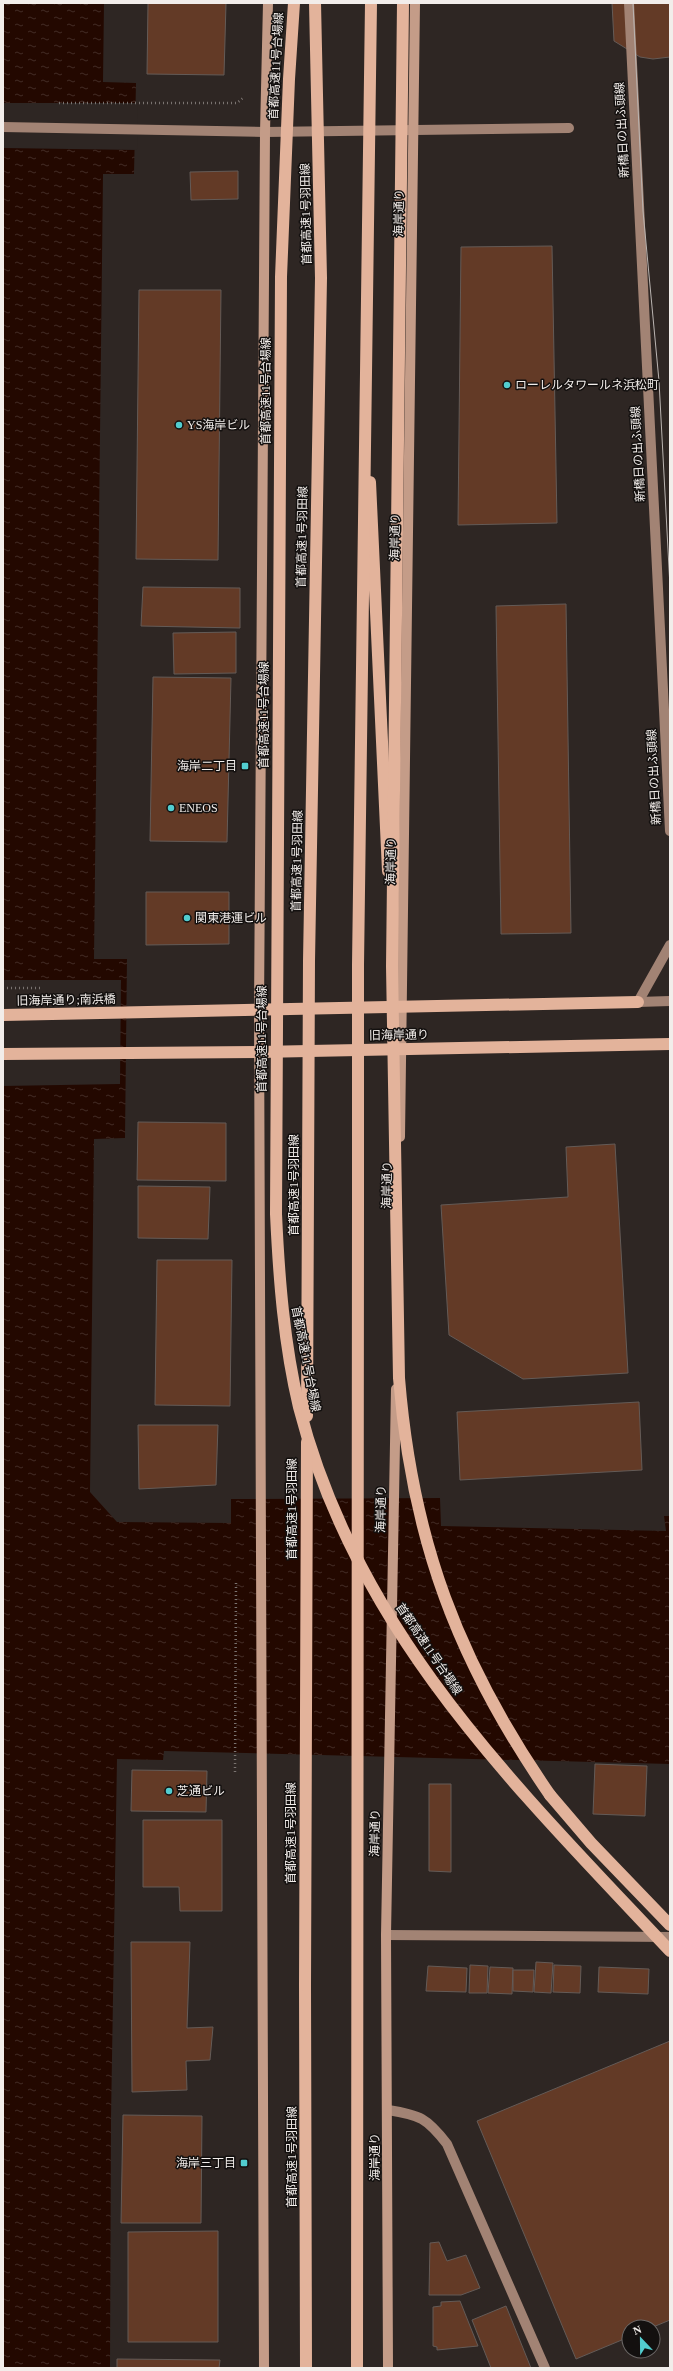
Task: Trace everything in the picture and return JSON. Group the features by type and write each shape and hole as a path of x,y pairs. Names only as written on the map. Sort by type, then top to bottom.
{"highway":[{"name":"首都高速11号台場線","path":"294,3 281,277 275,1160 279,1282 297,1392 318,1466 342,1525 372,1589 408,1648 491,1757 670,1951"},
{"name":"首都高速1号羽田線","path":"306,2368 305,1842 309,969 321,278 315,3"},
{"path":"357,2368 358,965 372,3"},
{"path":"392,966 402,3"},
{"path":"366,414 392,966"},
{"name":"首都高速11号台場線","path":"392,966 399,1378 408,1462 427,1546 458,1634 483,1688 516,1746 550,1795 591,1843 670,1925"},
{"path":"259,1010 638,1002"},
{"name":"旧海岸通り;南浜橋","path":"3,1015 259,1010"},
{"name":"旧海岸通り","path":"3,1054 259,1052 402,1048 670,1044"}],"main road":[{"path":"264,2368 259,1010 268,3"},
{"name":"海岸通り","path":"388,2368 386,1935 402,1048 414,3"}],"street":[{"name":"新橋日の出ふ頭線","path":"629,3 670,831"},
{"path":"3,127 139,128 266,132 568,128"},
{"path":"638,1002 670,945"},
{"path":"638,1002 670,1001"},
{"path":"386,1935 670,1938"},
{"path":"388,2110 411,2114 432,2124 447,2144 545,2368"}],"path":[{"path":"58,103 237,103 248,95"},
{"path":"236,1576 236,1772"}],"water":[{"path":"3,3 104,3 103,82 136,83 134,174 103,174 94,959 127,959 125,1138 94,1139 90,1492 117,1522 231,1523 231,1499 440,1498 441,1526 666,1531 664,1516 670,1516 670,1764 164,1751 163,1760 117,1759 111,2118 110,2368 3,2368"}],"pier":[{"path":"3,103 138,103 137,150 3,148"},
{"path":"3,980 121,980 120,1084 3,1086"}],"building":[{"path":"148,3 226,3 224,75 147,74"},
{"path":"612,3 670,3 670,57 653,59 640,57 614,41"},
{"path":"238,171 238,199 191,200 190,172"},
{"name":"ローレルタワールネ浜松町","path":"552,246 557,523 458,525 461,247"},
{"name":"YS海岸ビル","path":"139,290 221,290 218,560 136,559"},
{"path":"143,587 240,588 240,628 141,626"},
{"path":"566,604 571,933 501,934 496,606"},
{"path":"236,632 236,673 174,674 173,633"},
{"path":"153,677 231,678 227,842 150,841"},
{"name":"関東港運ビル","path":"146,892 229,892 229,944 146,945"},
{"path":"138,1122 226,1123 226,1181 137,1180"},
{"path":"615,1144 628,1373 523,1379 449,1335 441,1205 568,1197 566,1147"},
{"path":"138,1186 210,1187 208,1239 138,1238"},
{"path":"157,1260 232,1260 230,1406 155,1405"},
{"path":"639,1402 642,1470 460,1480 457,1412"},
{"path":"138,1425 218,1425 216,1485 139,1489"},
{"path":"595,1764 647,1766 645,1816 593,1814"},
{"name":"芝通ビル","path":"132,1770 207,1771 206,1812 131,1811"},
{"path":"429,1784 451,1784 451,1872 429,1871"},
{"path":"143,1820 222,1820 222,1911 180,1911 179,1887 143,1887"},
{"path":"131,1942 190,1942 187,2028 213,2027 210,2060 186,2061 187,2090 132,2092"},
{"path":"536,1962 553,1963 551,1993 534,1992"},
{"path":"470,1965 488,1966 487,1993 469,1993"},
{"path":"554,1965 581,1966 580,1993 553,1992"},
{"path":"428,1966 467,1968 466,1992 426,1991"},
{"path":"490,1967 513,1968 512,1994 488,1993"},
{"path":"599,1967 649,1969 648,1994 598,1992"},
{"path":"513,1970 534,1970 533,1992 513,1991"},
{"path":"670,2041 670,2320 661,2324 661,2319 621,2319 621,2340 576,2359 477,2121"},
{"path":"123,2115 202,2116 201,2223 121,2223"},
{"path":"218,2231 218,2342 128,2342 128,2232"},
{"path":"439,2242 447,2261 466,2255 480,2288 461,2295 429,2295 430,2243"},
{"path":"460,2301 478,2346 437,2350 437,2347 433,2346 433,2307 441,2306 441,2302"},
{"path":"506,2306 531,2368 491,2368 472,2320"},
{"path":"117,2359 220,2360 219,2368 117,2368"}],"tram line":[{"path":"633,3 643,211 659,381 670,587"}],"place":[{"name":"ローレルタワールネ浜松町","path":"507,385"},
{"name":"YS海岸ビル","path":"179,425"},
{"name":"海岸二丁目","path":"245,766"},
{"name":"ENEOS","path":"171,808"},
{"name":"関東港運ビル","path":"187,918"},
{"name":"芝通ビル","path":"169,1791"},
{"name":"海岸三丁目","path":"244,2163"}]}
